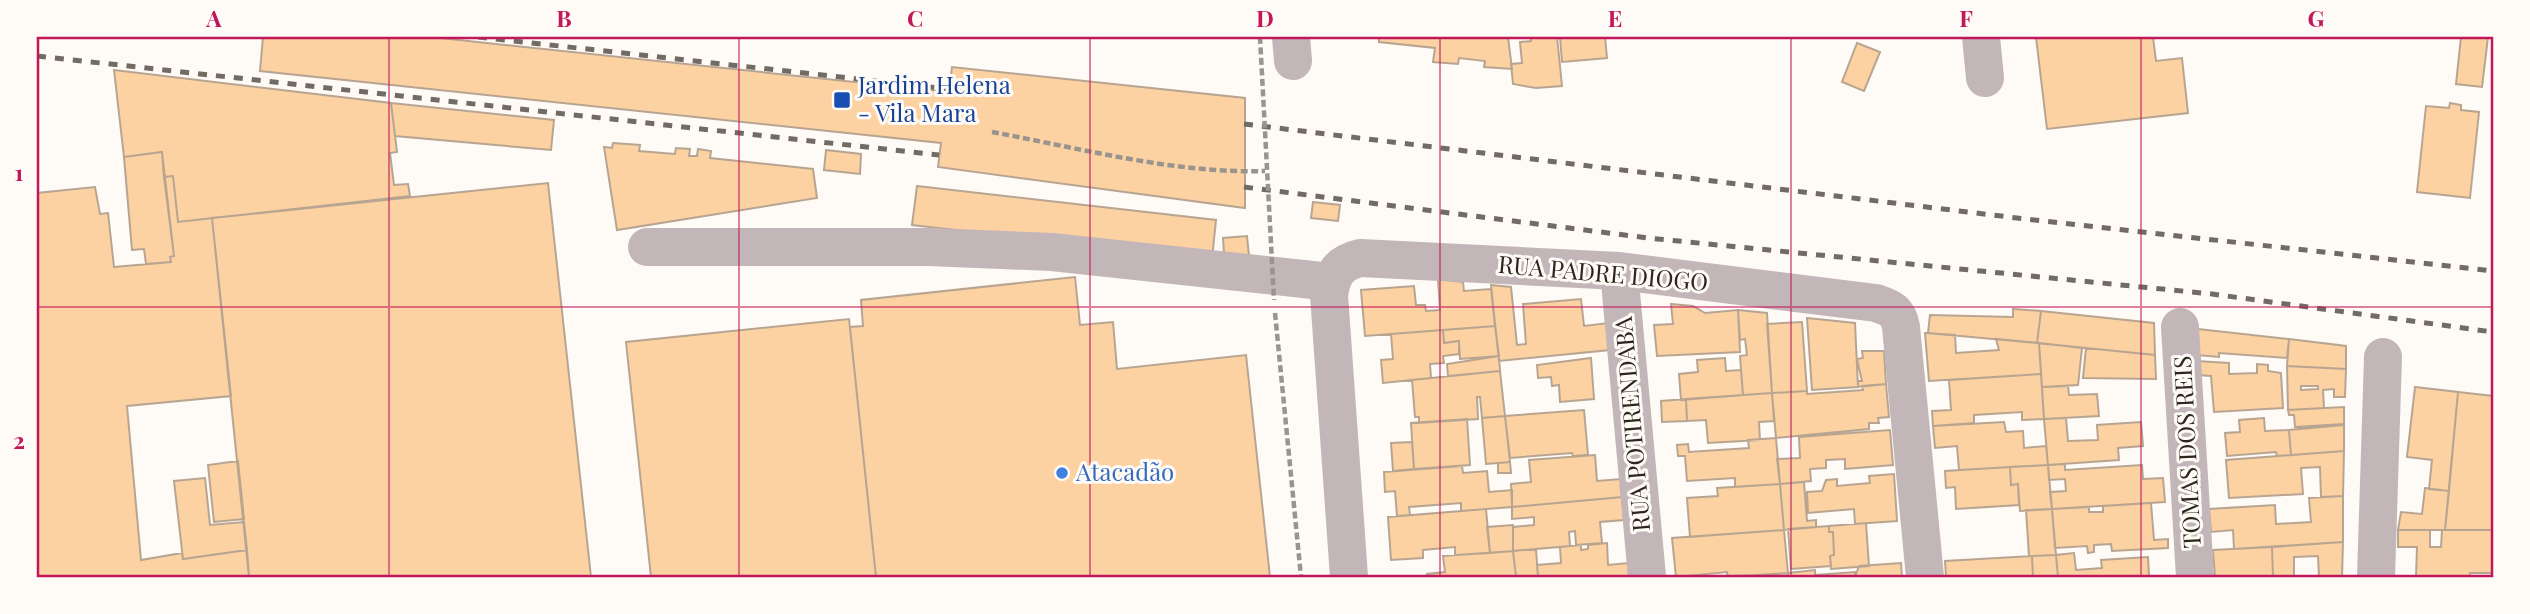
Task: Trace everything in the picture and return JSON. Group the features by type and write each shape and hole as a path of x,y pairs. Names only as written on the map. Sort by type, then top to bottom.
{"street":[{"path":"1981,37 1985,78"},
{"path":"646,247 929,247 1052,252 1330,289 1349,577"},
{"name":"RUA PADRE DIOGO","path":"1330,289 1336,270 1346,261 1360,258 1619,271 1876,303 1897,312 1901,327 1925,577"},
{"name":"RUA POTIRENDABA","path":"1619,271 1647,577"},
{"name":"TOMAS DOS REIS","path":"2180,327 2195,577"},
{"path":"2376,577 2383,357"}],"path":[{"path":"1284,43 1265,171 1274,300 1301,577"},
{"path":"992,132 1134,159 1244,172 1265,171"}],"building":[{"path":"263,37 431,37 949,92 952,67 1245,98 1245,208 938,167 941,143 260,71"},
{"path":"1379,37 1508,37 1512,69 1484,67 1485,61 1459,58 1458,64 1433,62 1435,48 1379,42"},
{"path":"1531,37 1557,37 1562,86 1536,88 1513,84 1511,64 1522,63 1520,42 1531,41"},
{"path":"1560,37 1605,37 1607,58 1562,62"},
{"path":"2036,37 2153,37 2156,61 2182,58 2188,113 2047,129"},
{"path":"2461,37 2488,37 2482,87 2456,84"},
{"path":"1857,43 1880,52 1864,91 1842,82"},
{"path":"114,70 391,103 397,152 390,153 394,185 408,184 410,196 178,222 173,176 164,177 162,152 124,157"},
{"path":"391,103 554,120 551,150 395,136"},
{"path":"2450,103 2461,105 2461,110 2479,112 2470,198 2417,192 2426,106 2449,108"},
{"path":"613,143 640,145 639,151 675,154 676,148 690,149 689,156 697,156 698,149 711,151 710,158 813,169 817,198 617,230 604,147 612,148"},
{"path":"826,150 861,154 860,174 824,170"},
{"path":"162,152 174,256 170,257 171,262 146,264 144,249 132,250 124,157"},
{"path":"173,176 178,222 212,218 231,396 127,406 141,560 182,553 183,559 247,550 249,577 37,577 37,193 95,187 100,214 108,213 114,267 171,262 170,257 174,256 164,177"},
{"path":"548,183 591,577 249,577 212,218"},
{"path":"917,186 1216,220 1212,259 912,225"},
{"path":"1313,202 1340,205 1338,221 1311,218"},
{"path":"1247,236 1250,266 1225,268 1223,238"},
{"name":"Atacadão","path":"1075,277 1080,325 1113,322 1117,369 1246,355 1270,577 876,577 850,327 863,326 861,300"},
{"path":"1438,279 1463,282 1464,291 1491,289 1495,326 1365,336 1361,290 1414,286 1416,305 1425,305 1426,311 1440,310"},
{"path":"1491,285 1511,287 1517,345 1526,344 1523,304 1581,299 1584,326 1608,323 1610,350 1499,361"},
{"path":"1671,304 1693,306 1705,313 1738,310 1740,352 1657,356 1654,325 1673,324"},
{"path":"2013,309 2041,311 2037,343 1928,333 1930,315 2013,317"},
{"path":"1738,310 1767,313 1772,393 1743,395 1740,356 1747,355 1745,339 1740,340"},
{"path":"2041,311 2154,323 2155,355 2037,343"},
{"path":"1807,318 1855,323 1858,387 1812,390"},
{"path":"849,319 876,577 651,577 626,342"},
{"path":"1802,322 1807,391 1772,393 1767,324"},
{"path":"1495,326 1499,356 1460,359 1459,341 1444,343 1443,330"},
{"path":"2198,329 2289,339 2287,358 2219,353 2219,357 2197,355"},
{"path":"1443,330 1444,343 1459,341 1459,354 1443,356 1444,363 1430,364 1431,378 1383,383 1381,360 1393,359 1391,334"},
{"path":"1925,333 1955,335 1956,353 1999,350 1996,339 2039,343 2041,374 1929,381"},
{"path":"2289,339 2346,346 2346,369 2287,366"},
{"path":"2039,343 2082,348 2078,385 2042,387"},
{"path":"2086,348 2155,355 2156,379 2083,378"},
{"path":"1862,351 1884,351 1886,384 1858,387 1858,381 1862,381 1857,359 1863,358"},
{"path":"1499,356 1500,371 1448,376 1447,364"},
{"path":"1591,358 1594,399 1560,402 1559,385 1552,386 1551,377 1538,378 1537,365"},
{"path":"1725,358 1726,371 1741,370 1743,395 1681,400 1679,374 1698,372 1697,360"},
{"path":"2196,361 2229,363 2229,374 2257,373 2257,364 2268,365 2268,371 2281,373 2283,408 2214,412 2211,376 2197,375"},
{"path":"2287,366 2346,369 2345,397 2334,397 2334,389 2323,390 2324,408 2288,410","holes":["2301,386 2318,386 2318,389 2301,390"]},
{"path":"1500,371 1505,416 1482,418 1480,397 1477,397 1478,419 1419,423 1419,417 1415,417 1412,380"},
{"path":"2041,374 2044,419 2022,420 2022,412 1974,415 1974,423 1933,426 1932,411 1951,410 1949,380"},
{"path":"1886,384 1889,417 1878,418 1879,423 1869,423 1869,429 1776,438 1772,393 1807,391 1807,394 1863,390 1862,386"},
{"path":"2068,386 2069,395 2097,394 2099,416 2044,419 2042,387"},
{"path":"2415,387 2458,392 2449,491 2429,489 2432,460 2407,457"},
{"path":"2458,392 2493,396 2493,530 2445,530"},
{"path":"1772,393 1774,421 1759,422 1760,440 1708,443 1706,420 1687,421 1686,399"},
{"path":"1686,399 1687,421 1662,422 1661,401"},
{"path":"2344,407 2344,424 2295,427 2294,415 2289,415 2288,410"},
{"path":"1584,410 1588,455 1573,456 1572,453 1510,458 1505,416"},
{"path":"1505,416 1510,462 1486,464 1482,418"},
{"path":"2066,418 2068,441 2098,440 2097,425 2141,422 2143,446 2118,448 2119,460 2048,465 2044,419"},
{"path":"2264,418 2265,431 2289,430 2291,455 2277,456 2276,452 2227,456 2225,433 2240,432 2239,420"},
{"path":"1467,419 1470,465 1414,469 1411,423"},
{"path":"2004,422 2006,432 2023,431 2024,448 2046,446 2048,465 1959,470 1957,446 1935,448 1933,426"},
{"path":"2344,425 2344,451 2291,455 2289,430"},
{"path":"1890,430 1893,465 1845,469 1845,459 1826,460 1826,468 1810,469 1811,481 1780,484 1777,459 1800,458 1799,437"},
{"path":"1776,438 1780,484 1735,487 1735,478 1687,481 1685,456 1678,456 1677,445 1688,444 1689,452 1749,448 1748,440"},
{"path":"1412,442 1414,469 1393,471 1391,443"},
{"path":"2344,451 2343,496 2321,497 2320,467 2301,468 2303,494 2229,498 2226,460"},
{"path":"1595,455 1597,481 1621,479 1622,497 1512,507 1511,484 1531,482 1529,460"},
{"path":"238,461 244,519 214,522 208,465"},
{"path":"1510,462 1511,473 1498,473 1498,463"},
{"path":"2065,464 2065,470 2142,465 2143,479 2163,478 2165,502 2052,509 2050,492 2066,491 2065,479 2049,480 2048,465"},
{"path":"2048,465 2052,509 2020,511 2018,484 2011,485 2010,467"},
{"path":"1462,466 1463,473 1487,471 1489,492 1512,490 1512,507 1461,511 1461,503 1409,507 1410,515 1397,516 1395,491 1385,492 1384,472"},
{"path":"2010,467 2011,485 2018,484 2019,505 1956,509 1955,487 1946,488 1945,471"},
{"path":"1894,474 1897,521 1855,524 1854,509 1808,513 1807,492 1822,491 1826,480 1837,479 1837,486 1870,483 1869,476"},
{"path":"205,478 210,525 244,522 247,550 183,559 174,481"},
{"path":"1804,482 1807,521 1816,520 1816,527 1784,530 1780,484"},
{"path":"1780,484 1784,530 1690,537 1687,498 1718,496 1717,488"},
{"path":"2425,488 2449,491 2445,530 2398,530 2401,512 2422,514"},
{"path":"2343,496 2343,542 2234,549 2233,530 2211,532 2209,509 2275,505 2276,524 2311,522 2309,498"},
{"path":"1622,497 1624,520 1600,522 1602,543 1576,545 1575,531 1569,532 1570,546 1513,551 1513,527 1534,525 1534,517 1512,519 1512,507"},
{"path":"2151,503 2154,540 2168,539 2168,548 2112,551 2111,544 2094,545 2094,552 2088,553 2087,546 2055,548 2052,509 2089,507 2089,512 2103,512 2103,506"},
{"path":"1486,509 1490,553 1455,555 1455,547 1423,550 1423,558 1391,560 1388,517"},
{"path":"2052,509 2056,555 2029,556 2026,510"},
{"path":"1866,523 1869,566 1831,569 1830,556 1834,555 1833,532 1829,532 1829,526"},
{"path":"1513,525 1513,551 1490,553 1487,527"},
{"path":"1829,526 1829,532 1833,532 1834,555 1830,556 1831,566 1791,569 1788,529"},
{"path":"1784,530 1788,573 1728,577 1727,572 1676,577 1672,538"},
{"path":"2398,530 2430,530 2430,547 2441,547 2442,530 2493,530 2493,573 2470,573 2470,577 2416,577 2417,547 2398,547"},
{"path":"2343,542 2342,577 2319,577 2318,556 2294,557 2294,577 2273,577 2272,547"},
{"path":"1607,543 1608,565 1628,563 1629,577 1538,577 1537,565 1561,563 1560,547 1581,545 1581,550 1588,549 1588,545"},
{"path":"2272,547 2273,577 2215,577 2213,550"},
{"path":"1536,549 1538,577 1516,577 1513,551"},
{"path":"1513,551 1516,577 1427,577 1427,574 1445,572 1443,556"},
{"path":"2074,553 2076,570 2102,568 2101,560 2148,557 2149,576 2171,577 2058,577 2056,555"},
{"path":"2056,555 2058,577 2033,577 2032,556"},
{"path":"2032,556 2033,577 1946,577 1945,561"},
{"path":"1901,563 1902,577 1855,577 1859,566"},
{"path":"1815,570 1815,575 1855,572 1855,577 1788,577 1788,573"},
{"path":"1788,573 1788,577 1763,577 1763,575"},
{"path":"1733,576 1763,577 1733,577"}],"railway":[{"path":"478,37 949,89"},
{"path":"37,56 939,155"},
{"path":"1244,124 2017,218 2493,271"},
{"path":"1244,187 1648,238 2212,294 2493,332"}],"place":[{"name":"Jardim Helena - Vila Mara","path":"842,100"},
{"name":"Atacadão","path":"1062,473"}]}
